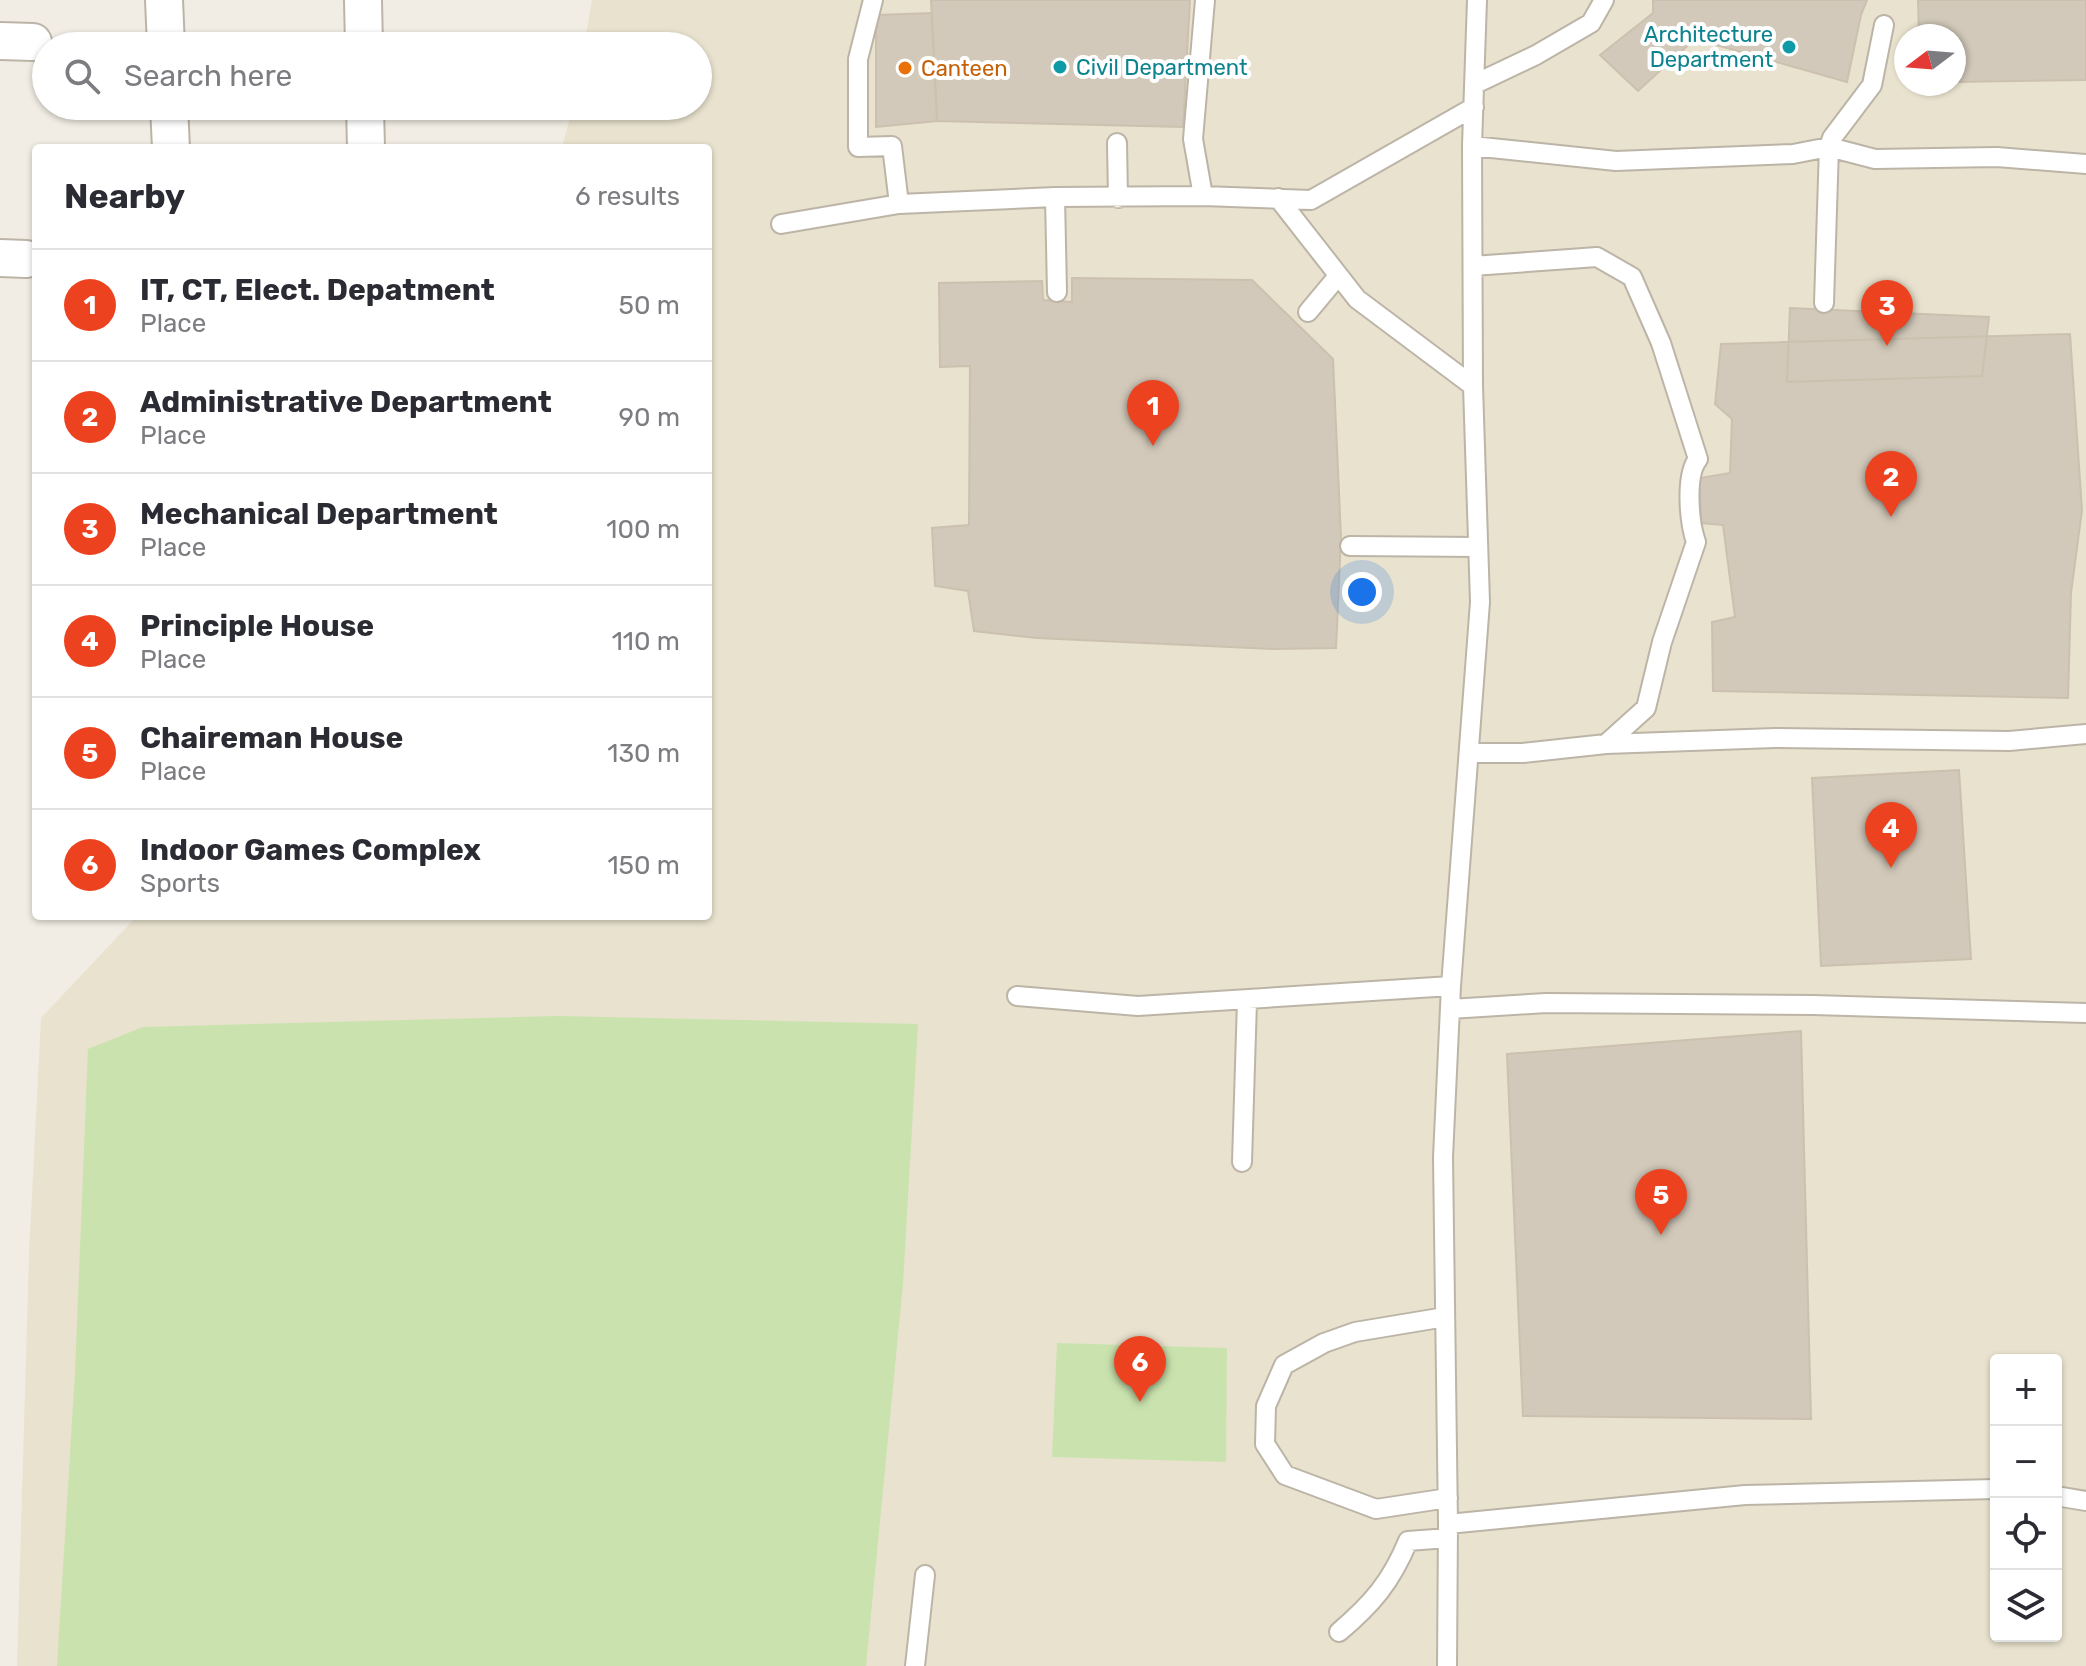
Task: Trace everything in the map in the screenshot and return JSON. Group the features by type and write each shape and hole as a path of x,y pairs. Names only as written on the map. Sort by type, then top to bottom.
{"street":[{"path":"164,0 165,32"},
{"path":"363,0 364,32"},
{"path":"170,120 171,144"},
{"path":"365,120 366,144"}],"lane":[{"path":"873,0 858,59 858,147 892,146 899,204"},
{"path":"1203,196 1193,139 1205,0"},
{"path":"1447,1666 1443,1157 1451,986 1480,602 1473,386 1472,146 1477,0"},
{"path":"1475,84 1536,55 1591,23 1604,0"},
{"path":"1824,303 1829,147 1832,138 1872,85 1884,25"},
{"path":"781,224 899,204 1055,197 1203,196 1311,200 1474,107"},
{"path":"1117,143 1118,198"},
{"path":"1472,146 1616,161 1793,154 1829,147 1875,159 1997,157 2086,164"},
{"path":"1055,197 1057,292"},
{"path":"1278,198 1357,299 1473,386"},
{"path":"1473,266 1597,257 1632,277 1661,343 1698,459 1692,467 1690,526 1696,542 1662,642 1646,708 1606,744"},
{"path":"1308,312 1338,276"},
{"path":"1350,546 1478,547"},
{"path":"1469,753 1523,753 1606,744 1775,738 2009,741 2086,734"},
{"path":"1017,996 1138,1006 1451,986"},
{"path":"1242,1162 1247,1001"},
{"path":"1450,1009 1546,1003 1813,1005 2086,1013"},
{"path":"1445,1317 1355,1332 1324,1343 1284,1365 1266,1406 1265,1444 1285,1475 1376,1509 1448,1498"},
{"path":"1339,1632 1370,1606 1395,1572 1408,1541 1448,1531 1745,1495 1990,1489"},
{"path":"2062,1497 2086,1501"},
{"path":"915,1666 925,1575"}],"shaded area":[{"path":"592,0 2086,0 2086,1666 17,1666 29,1254 41,1018 133,920 712,920 712,144 563,144 569,120 712,120 712,32 586,32"}],"green space":[{"path":"558,1016 918,1024 903,1284 866,1666 57,1666 75,1372 88,1049 143,1027"},
{"path":"1057,1343 1227,1348 1226,1462 1052,1457"}],"building":[{"name":"Civil Department","path":"931,0 1190,0 1183,127 937,121"},
{"name":"Architecture Department","path":"1653,0 1867,0 1847,82 1695,39 1638,91 1600,55 1653,13"},
{"path":"1918,0 2086,0 2086,80 1966,82 1966,24 1919,24"},
{"name":"Canteen","path":"932,13 937,121 876,127 876,15"},
{"path":"1072,278 1252,280 1333,359 1341,538 1336,648 1272,649 1037,638 974,631 968,591 935,586 932,528 969,525 970,366 940,367 939,283 1042,281 1043,300 1072,302"},
{"path":"1790,308 1989,317 1982,376 1787,382"},
{"path":"2070,334 2082,510 2071,593 2068,698 1713,691 1712,622 1735,617 1723,525 1701,523 1700,478 1730,473 1732,419 1715,404 1721,344"},
{"path":"1959,770 1971,959 1821,966 1812,778"},
{"path":"1801,1031 1811,1419 1523,1416 1507,1054"}],"place":[{"name":"Architecture Department","path":"1789,47"},
{"name":"Civil Department","path":"1060,67"},
{"name":"Canteen","path":"905,68"},
{"name":"Mechanical Department","path":"1887,346"},
{"name":"IT, CT, Elect. Depatment","path":"1153,446"},
{"name":"Administrative Department","path":"1891,517"},
{"name":"Principle House","path":"1891,868"},
{"name":"Chaireman House","path":"1661,1235"},
{"name":"Indoor Games Complex","path":"1140,1402"}]}
